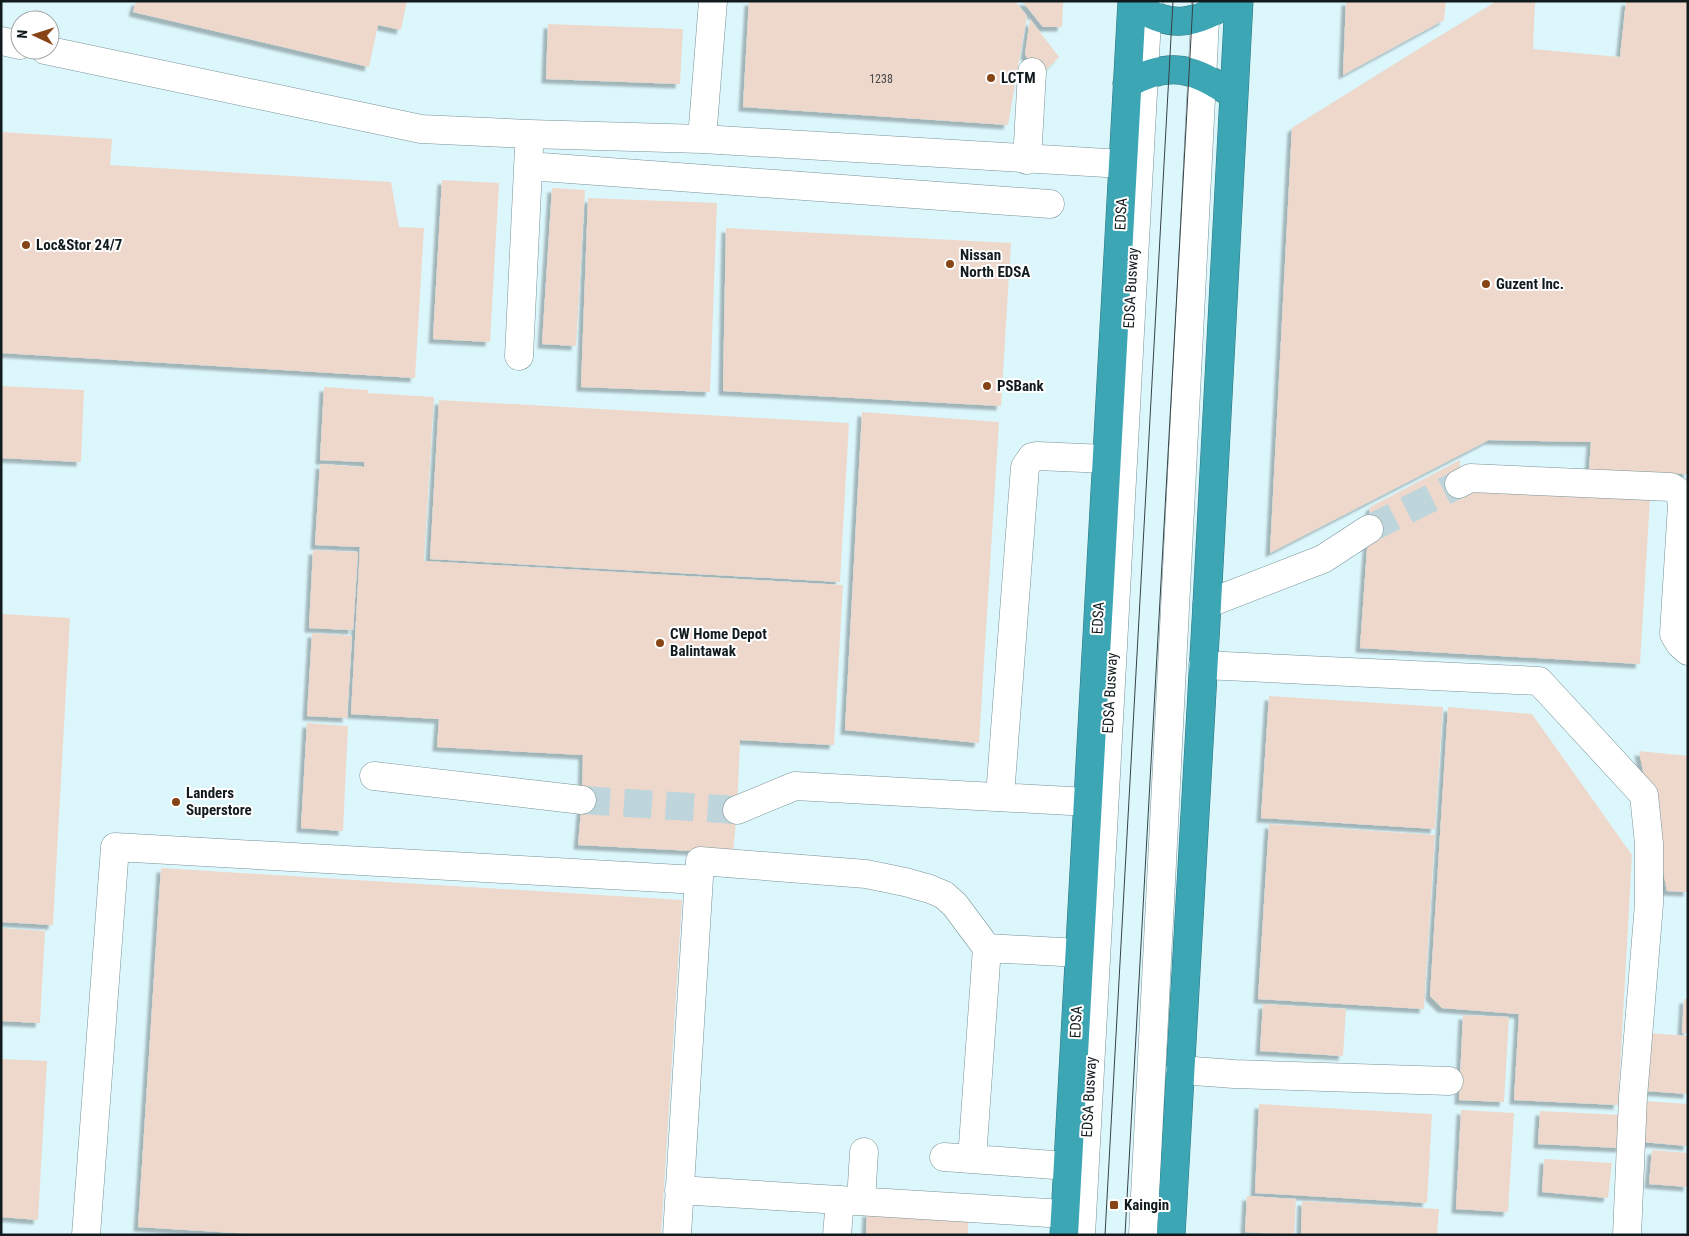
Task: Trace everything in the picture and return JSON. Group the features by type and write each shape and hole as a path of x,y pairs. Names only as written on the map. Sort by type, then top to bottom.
{"highway":[{"path":"1140,5 1161,19 1190,21 1206,9 1233,1"},
{"path":"1171,1235 1239,1"},
{"name":"EDSA","path":"1070,1228 1068,1166 1123,164 1135,80 1140,5"},
{"path":"1135,80 1166,69 1178,69 1202,75 1234,95"}],"lane":[{"path":"702,139 713,1"},
{"path":"1143,1235 1206,9"},
{"path":"60,53 420,129 702,139 1027,160 1123,164"},
{"path":"1027,160 1032,72"},
{"name":"EDSA Busway","path":"1070,1228 1135,80"},
{"path":"519,356 529,134"},
{"path":"528,166 1050,204"},
{"path":"1000,796 1025,467 1032,457 1037,456 1107,459"},
{"path":"1459,484 1470,478 1671,487 1680,493 1682,505 1674,634 1680,644 1688,651"},
{"path":"1207,604 1323,559 1369,529"},
{"path":"1203,665 1539,681 1644,795 1649,844 1649,904 1633,1097 1626,1235"},
{"path":"374,776 582,800"},
{"path":"737,810 795,786 1088,802"},
{"path":"86,1235 115,846 698,880"},
{"path":"677,1235 700,861 866,874 930,889 944,895 955,905 986,948 972,1159"},
{"path":"986,948 1080,953"},
{"path":"1180,1070 1234,1074 1449,1081"},
{"path":"837,1235 850,1201 864,1152"},
{"path":"944,1158 1068,1166"},
{"path":"679,1190 850,1201 1070,1228"}],"building":[{"path":"136,1 407,1 401,30 378,25 369,67 133,12"},
{"path":"749,1 1015,1 1027,16 1008,125 743,107"},
{"path":"1022,1 1063,1 1062,27 1043,27"},
{"path":"1346,1 1446,1 1444,20 1343,75"},
{"name":"Guzent Inc.","path":"1497,1 1535,1 1533,49 1620,57 1626,1 1688,2 1688,474 1589,470 1591,442 1489,440 1270,553 1292,128"},
{"path":"1030,19 1059,57 1039,77 1025,54"},
{"path":"548,24 683,29 680,84 546,79"},
{"path":"1,132 112,139 110,165 391,182 399,227 424,228 415,378 1,353"},
{"path":"442,180 499,183 490,342 433,339"},
{"path":"552,188 585,190 576,346 542,344"},
{"path":"588,198 717,203 710,392 581,387"},
{"path":"726,228 1011,243 1001,406 723,391"},
{"path":"1,386 84,390 81,462 1,458"},
{"path":"324,387 368,390 368,393 434,397 424,561 843,585 834,745 740,740 733,853 578,845 583,755 437,747 439,719 351,714 360,547 315,545 320,464 364,467 364,462 320,460"},
{"path":"439,400 849,423 840,582 430,559"},
{"path":"862,412 999,422 979,743 845,730"},
{"path":"1460,460 1459,484 1650,499 1640,664 1360,648 1370,507"},
{"path":"313,550 358,552 353,630 309,628"},
{"path":"1,614 70,618 53,925 1,922"},
{"path":"312,633 352,636 347,718 307,716"},
{"path":"1269,696 1443,707 1435,829 1261,818"},
{"path":"1448,707 1532,714 1632,855 1618,1105 1514,1100 1519,1014 1442,1008 1430,996"},
{"path":"307,723 348,726 343,831 301,828"},
{"path":"1639,751 1688,756 1688,892 1667,891"},
{"path":"1269,824 1435,835 1424,1009 1258,999"},
{"path":"161,868 682,900 661,1235 270,1235 138,1227"},
{"path":"1,928 45,931 40,1023 1,1021"},
{"path":"1684,999 1688,999 1688,1033 1682,1033"},
{"path":"1263,1004 1346,1009 1343,1056 1260,1051"},
{"path":"1463,1015 1509,1017 1504,1102 1459,1100"},
{"path":"1650,1033 1688,1036 1688,1094 1646,1091"},
{"path":"1,1059 47,1061 38,1220 1,1217"},
{"path":"1646,1101 1688,1104 1688,1146 1642,1142"},
{"path":"1259,1104 1432,1114 1427,1203 1255,1193"},
{"path":"1461,1110 1514,1113 1508,1212 1456,1209"},
{"path":"1540,1111 1623,1115 1621,1148 1538,1144"},
{"path":"1652,1150 1688,1153 1688,1187 1649,1184"},
{"path":"1544,1159 1612,1163 1608,1198 1542,1192"},
{"path":"1247,1196 1296,1199 1294,1235 1245,1232"},
{"path":"1302,1201 1439,1209 1437,1235 1301,1235"},
{"path":"867,1212 968,1216 968,1235 866,1235"}],"tunnel":[{"path":"1369,529 1459,484"},
{"path":"582,800 737,810"}],"tram line":[{"path":"1105,1235 1173,1"},
{"path":"1125,1235 1193,1"}],"place":[{"name":"LCTM","path":"991,78"},
{"name":"Loc&Stor 24/7","path":"26,245"},
{"name":"Nissan North EDSA","path":"950,264"},
{"name":"Guzent Inc.","path":"1486,284"},
{"name":"PSBank","path":"987,386"},
{"name":"CW Home Depot Balintawak","path":"660,643"},
{"name":"Landers Superstore","path":"176,802"},
{"name":"Kaingin","path":"1114,1205"}]}
